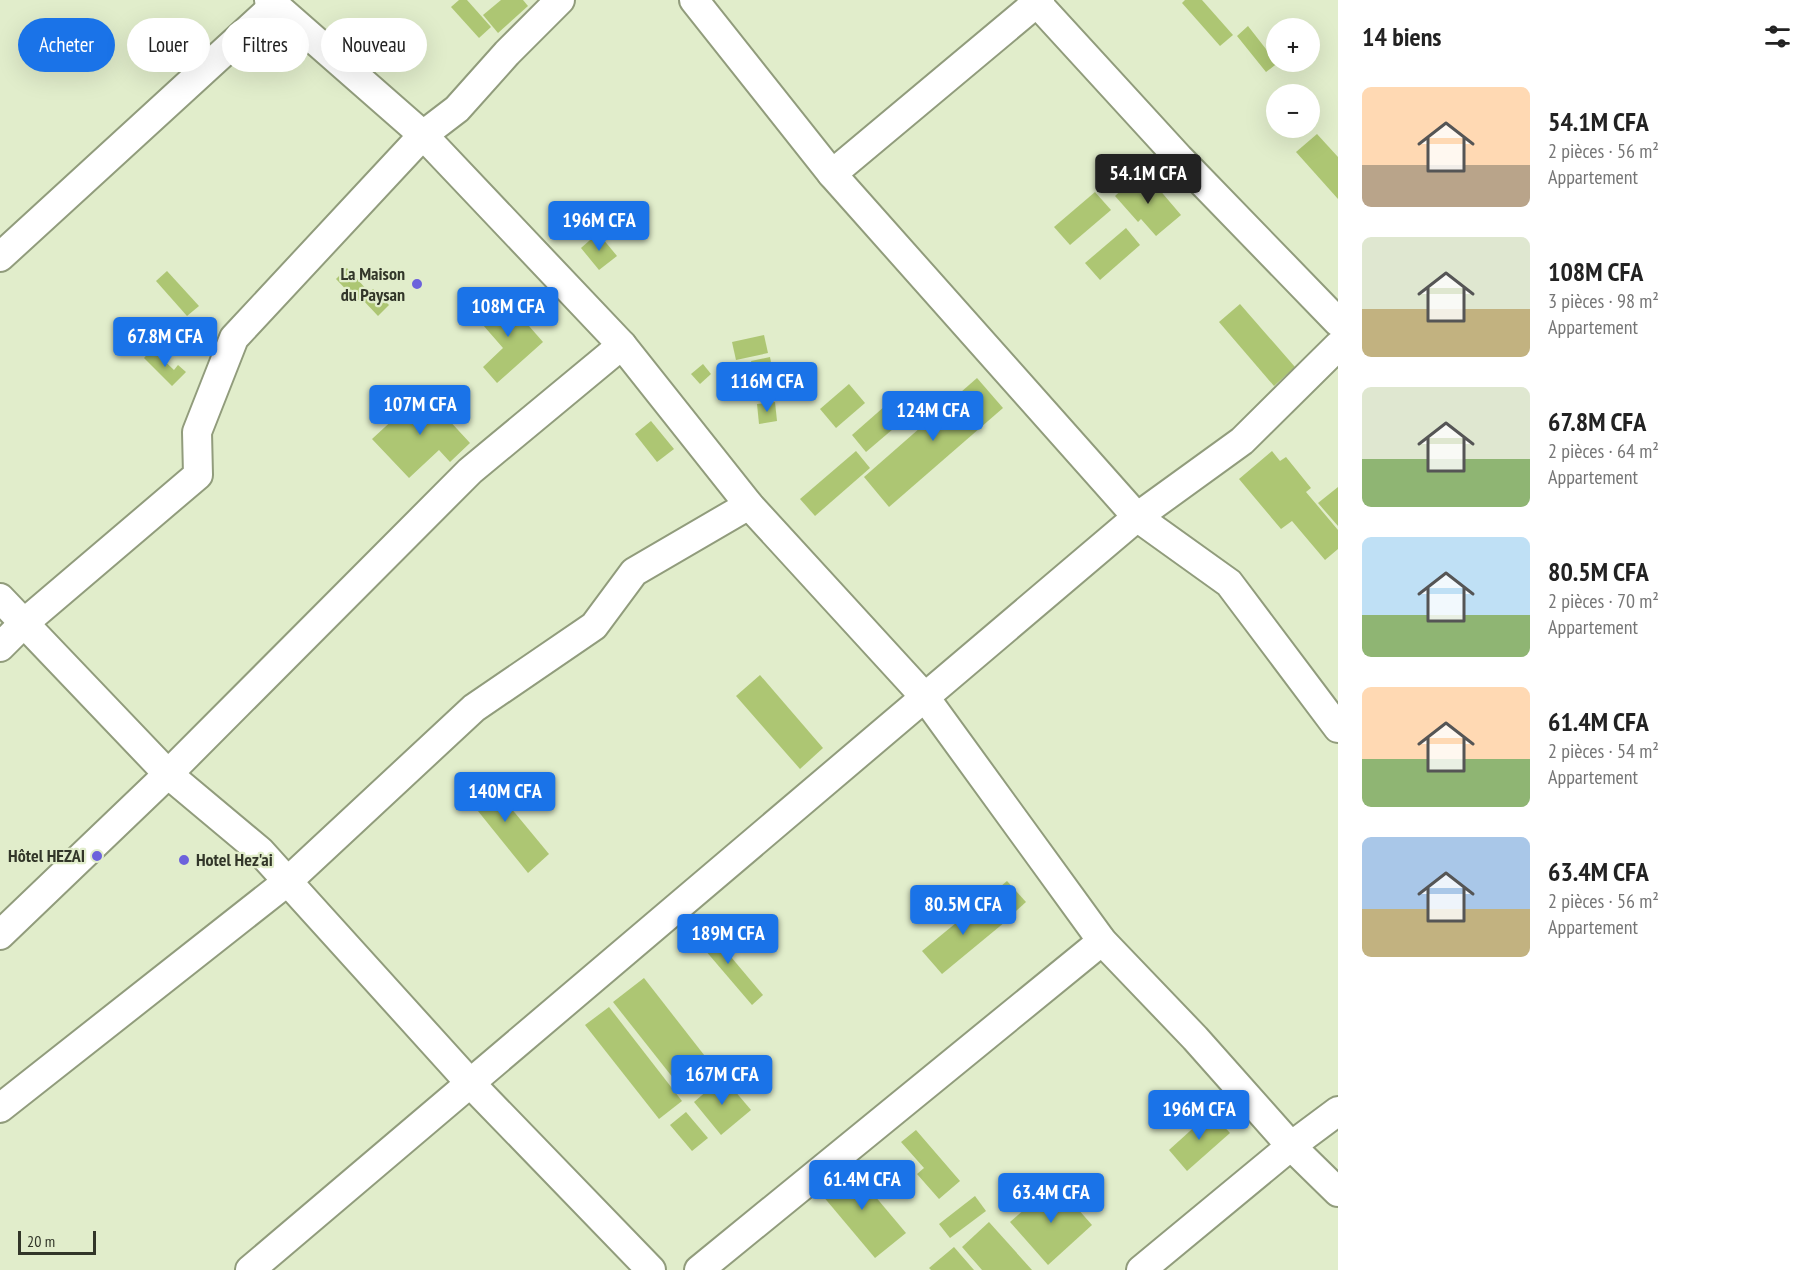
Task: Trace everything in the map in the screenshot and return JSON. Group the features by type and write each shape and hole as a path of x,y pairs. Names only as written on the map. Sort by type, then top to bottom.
{"street":[{"path":"0,647 23,624 198,475 197,432 234,338 423,135 457,109 560,0"},
{"path":"694,0 832,174 1137,517 1229,583 1338,728"},
{"path":"832,174 1039,1 1179,158 1338,322"},
{"path":"0,257 272,3 423,135 622,345 749,505 924,696 1102,941 1195,1038 1291,1146 1338,1192"},
{"path":"0,935 168,774 470,471 622,345"},
{"path":"250,1270 1137,517 1242,441 1338,346"},
{"path":"0,1108 288,881 474,708 594,626 634,572 749,505"},
{"path":"0,598 168,774 260,851 471,1084 651,1270"},
{"path":"699,1270 1102,941"},
{"path":"1141,1270 1291,1146 1338,1111"}],"building":[{"path":"459,0 467,0 491,27 479,38 451,7"},
{"path":"501,0 523,0 528,6 498,33 483,15"},
{"path":"1185,0 1202,0 1233,35 1220,46 1182,3"},
{"path":"1248,26 1266,49 1266,72 1237,36"},
{"path":"1320,137 1338,157 1338,199 1296,152 1312,138"},
{"path":"1132,154 1139,163 1123,177 1126,180 1111,193 1101,181"},
{"path":"1139,174 1148,185 1152,181 1181,215 1156,236 1141,219 1138,222 1115,196"},
{"path":"1095,192 1111,210 1070,245 1054,227"},
{"path":"1126,228 1140,245 1100,280 1085,263"},
{"path":"598,233 617,256 599,270 581,248"},
{"path":"347,268 368,291 357,301 336,279"},
{"path":"167,271 199,306 187,316 156,281"},
{"path":"373,289 389,305 378,316 362,299"},
{"path":"502,295 543,342 497,383 483,367 503,348 476,317"},
{"path":"1240,304 1295,367 1274,386 1219,322"},
{"path":"764,335 768,353 736,360 732,342"},
{"path":"152,349 174,370 178,365 186,372 172,386 144,358"},
{"path":"770,357 774,378 756,382 751,361"},
{"path":"703,364 711,374 700,384 691,374"},
{"path":"977,378 1003,408 889,507 864,477"},
{"path":"849,384 865,403 836,428 820,409"},
{"path":"423,392 470,443 450,462 439,450 409,478 372,439"},
{"path":"775,402 777,421 759,424 757,404"},
{"path":"885,406 900,423 866,452 852,435"},
{"path":"651,421 674,449 657,462 635,434"},
{"path":"856,451 870,468 815,516 800,499"},
{"path":"1272,451 1280,461 1286,457 1311,488 1306,492 1338,530 1338,549 1325,560 1292,521 1281,529 1239,479"},
{"path":"1338,487 1338,526 1318,503"},
{"path":"760,675 823,748 800,769 736,696"},
{"path":"481,772 549,854 528,873 461,790"},
{"path":"1007,881 1026,902 1007,919 988,897"},
{"path":"985,899 1005,922 942,974 922,951"},
{"path":"705,926 763,995 752,1005 693,936"},
{"path":"644,978 715,1069 685,1093 613,1002"},
{"path":"609,1007 682,1101 659,1119 585,1025"},
{"path":"723,1077 751,1110 721,1135 694,1102"},
{"path":"686,1112 708,1138 692,1151 670,1125"},
{"path":"1211,1112 1230,1133 1187,1171 1169,1150"},
{"path":"916,1130 960,1181 939,1199 917,1174 924,1168 901,1142"},
{"path":"848,1164 906,1233 875,1258 817,1189"},
{"path":"1055,1183 1092,1225 1048,1265 1010,1222"},
{"path":"975,1196 986,1211 950,1238 939,1224"},
{"path":"989,1222 1032,1270 982,1270 962,1247"},
{"path":"954,1247 974,1270 931,1270 929,1268"}],"place":[{"name":"La Maison du Paysan","path":"417,284"},
{"name":"Hôtel HEZAI","path":"97,856"},
{"name":"Hotel Hez'ai","path":"184,860"}]}
